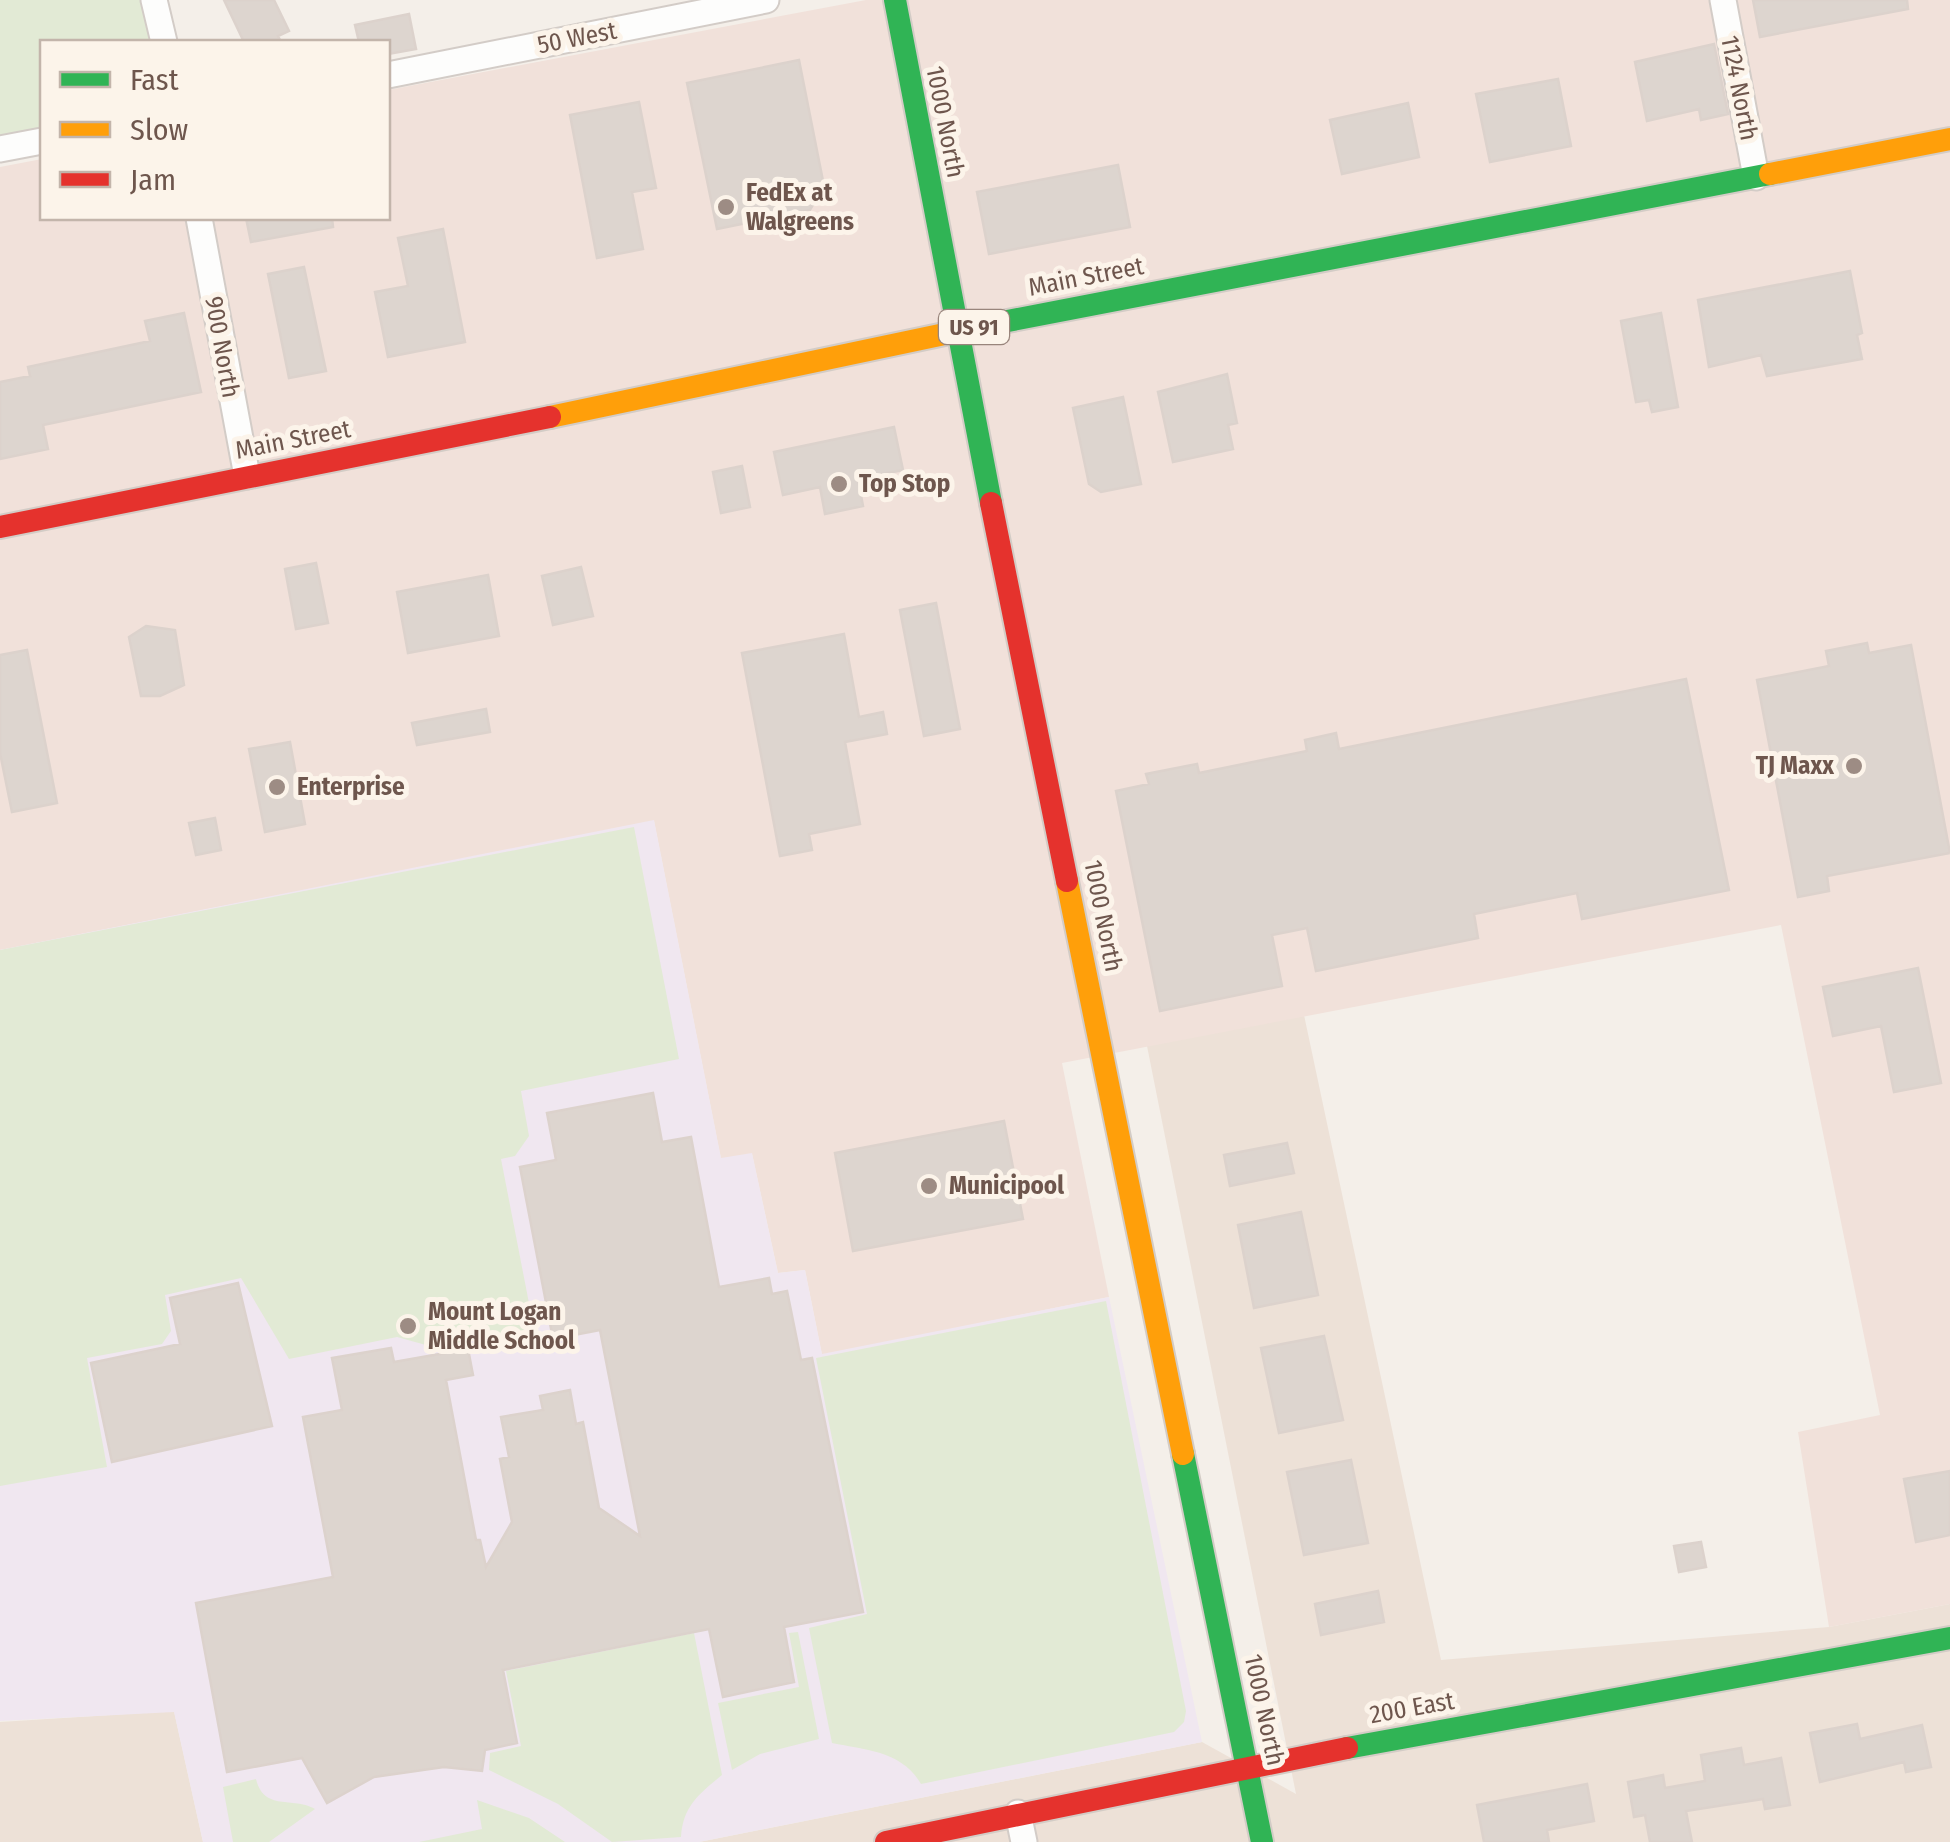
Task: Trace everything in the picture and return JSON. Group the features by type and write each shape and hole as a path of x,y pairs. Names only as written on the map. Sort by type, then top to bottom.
{"main road":[{"name":"1000 North","path":"895,0 956,330 1262,1842"},
{"name":"Main Street","path":"0,526 682,391 956,330 1950,139"},
{"name":"200 East","path":"886,1842 1247,1766 1950,1638"}],"street":[{"path":"154,0 164,40"},
{"name":"50 West","path":"390,75 766,0"},
{"name":"1124 North","path":"1722,0 1756,177"},
{"path":"0,149 40,141"},
{"name":"900 North","path":"198,220 247,476"},
{"path":"1018,1813 1024,1842"}],"shaded area":[{"path":"866,0 1950,0 1950,1604 1829,1627 1798,1432 1880,1415 1781,925 1062,1063 1109,1297 822,1355 805,1270 778,1273 752,1154 721,1159 654,821 0,950 0,167 40,159 40,220 390,220 390,90"},
{"name":"Mount Logan Middle School","path":"654,820 721,1158 752,1153 778,1273 805,1270 822,1354 1109,1297 1202,1742 699,1842 203,1842 174,1712 0,1721 0,950"},
{"path":"1304,1015 1441,1660 1829,1627 1950,1604 1950,1842 699,1842 1202,1742 1296,1794 1147,1046"},
{"path":"174,1711 203,1842 0,1842 0,1722"}],"green space":[{"path":"0,0 142,0 151,40 40,40 40,129 0,137"},
{"path":"634,827 679,1059 521,1091 529,1136 515,1156 501,1159 534,1329 433,1347 397,1337 289,1359 241,1278 165,1295 171,1331 162,1344 87,1358 107,1467 0,1486 0,950"},
{"path":"1106,1301 1186,1711 1184,1722 1174,1732 921,1784 893,1758 832,1743 809,1628 867,1614 816,1358"},
{"path":"798,1632 819,1739 760,1754 732,1770 718,1703 799,1687 789,1633"},
{"path":"694,1633 722,1775 689,1809 681,1837 612,1842 558,1804 489,1770 490,1753 521,1746 506,1671"},
{"path":"256,1779 272,1800 315,1809 269,1842 233,1842 223,1787"},
{"path":"477,1800 529,1818 565,1842 419,1842 482,1829"}],"building":[{"path":"224,0 274,0 289,31 278,36 280,40 243,40"},
{"path":"1753,0 1907,0 1908,9 1760,37"},
{"path":"409,14 416,49 390,54 390,40 359,40 355,25"},
{"path":"1714,44 1728,114 1701,120 1699,109 1647,121 1635,62"},
{"path":"799,60 824,186 810,210 717,229 687,83"},
{"path":"1558,79 1571,146 1490,162 1476,94"},
{"path":"639,102 656,188 632,192 643,249 597,258 570,115"},
{"path":"1408,103 1419,157 1342,174 1330,120"},
{"path":"1118,165 1130,227 989,254 977,192"},
{"path":"246,220 332,220 333,227 251,242"},
{"path":"443,229 465,342 388,357 375,292 408,286 398,238"},
{"path":"304,267 326,371 289,378 268,274"},
{"path":"1850,271 1862,333 1857,335 1862,359 1767,376 1761,355 1709,367 1698,300"},
{"path":"184,313 201,392 43,425 48,449 0,459 0,382 30,376 28,367 150,341 145,321"},
{"path":"1661,313 1678,407 1652,412 1649,400 1636,402 1621,321"},
{"path":"1227,374 1237,423 1228,425 1233,449 1173,462 1158,392"},
{"path":"1123,397 1141,484 1101,492 1089,484 1073,408"},
{"path":"894,427 903,470 858,479 863,506 825,514 820,487 783,495 774,452"},
{"path":"742,466 750,507 721,513 713,472"},
{"path":"316,563 328,623 296,629 285,569"},
{"path":"581,567 593,616 553,625 542,576"},
{"path":"488,575 499,636 408,653 397,592"},
{"path":"936,603 960,729 924,736 900,610"},
{"path":"146,626 175,630 184,685 160,696 141,696 129,637"},
{"path":"844,634 859,717 883,712 887,734 845,742 860,824 809,834 812,850 780,856 742,653"},
{"name":"TJ Maxx","path":"1867,643 1869,653 1911,645 1950,853 1827,876 1829,891 1798,897 1757,680 1829,666 1826,651"},
{"path":"27,650 57,803 12,812 0,753 0,655"},
{"path":"1686,679 1729,890 1582,919 1577,893 1474,914 1478,938 1316,971 1307,928 1272,935 1282,986 1160,1011 1116,791 1149,784 1146,774 1197,764 1199,773 1307,751 1305,740 1336,733 1339,749"},
{"path":"486,709 490,732 417,745 412,723"},
{"name":"Enterprise","path":"290,742 305,824 265,832 249,749"},
{"path":"215,818 221,850 196,855 189,823"},
{"path":"1918,968 1941,1083 1894,1092 1881,1026 1833,1036 1823,987"},
{"name":"Mount Logan Middle School","path":"653,1093 662,1142 691,1137 719,1287 769,1278 772,1294 787,1291 801,1360 812,1358 863,1612 784,1627 794,1682 723,1697 709,1629 503,1670 517,1743 485,1750 482,1771 444,1767 374,1777 327,1803 302,1758 227,1772 196,1603 333,1577 303,1417 342,1410 332,1358 391,1348 394,1362 468,1349 473,1375 446,1380 476,1540 480,1540 486,1567 512,1522 500,1459 509,1457 501,1417 543,1410 540,1396 570,1390 576,1424 583,1422 599,1508 640,1536 600,1330 553,1339 520,1167 556,1160 547,1113"},
{"name":"Municipool","path":"1004,1121 1023,1219 853,1251 835,1153"},
{"path":"1287,1143 1294,1173 1230,1186 1224,1155"},
{"path":"1301,1212 1318,1295 1254,1308 1238,1225"},
{"path":"238,1283 272,1426 112,1462 91,1363 180,1344 170,1298"},
{"path":"1324,1336 1343,1420 1279,1433 1261,1348"},
{"path":"1351,1460 1368,1543 1304,1555 1287,1472"},
{"path":"1950,1471 1950,1535 1916,1542 1904,1479"},
{"path":"1701,1542 1706,1567 1679,1572 1674,1546"},
{"path":"1378,1591 1384,1622 1321,1635 1315,1604"},
{"path":"1857,1724 1860,1739 1922,1725 1931,1767 1906,1772 1904,1762 1820,1782 1810,1733"},
{"path":"1741,1748 1744,1765 1781,1758 1790,1805 1765,1809 1763,1799 1686,1811 1692,1842 1650,1842 1645,1815 1634,1817 1628,1782 1663,1775 1665,1788 1705,1781 1701,1755"},
{"path":"1587,1784 1594,1821 1547,1830 1549,1842 1484,1842 1477,1805"}],"traffic: fast":[{"path":"895,0 991,503"},
{"path":"992,324 1770,174"},
{"path":"1183,1454 1262,1842"},
{"path":"1347,1748 1950,1638"}],"traffic: slow":[{"path":"1770,174 1950,139"},
{"path":"550,417 992,324"},
{"path":"1067,881 1183,1454"}],"traffic: jam":[{"path":"0,527 550,417"},
{"path":"991,503 1067,881"},
{"path":"886,1842 1347,1748"}],"place":[{"name":"FedEx at Walgreens","path":"726,207"},
{"name":"Top Stop","path":"839,484"},
{"name":"TJ Maxx","path":"1854,766"},
{"name":"Enterprise","path":"277,787"},
{"name":"Municipool","path":"929,1186"},
{"name":"Mount Logan Middle School","path":"408,1326"}]}
